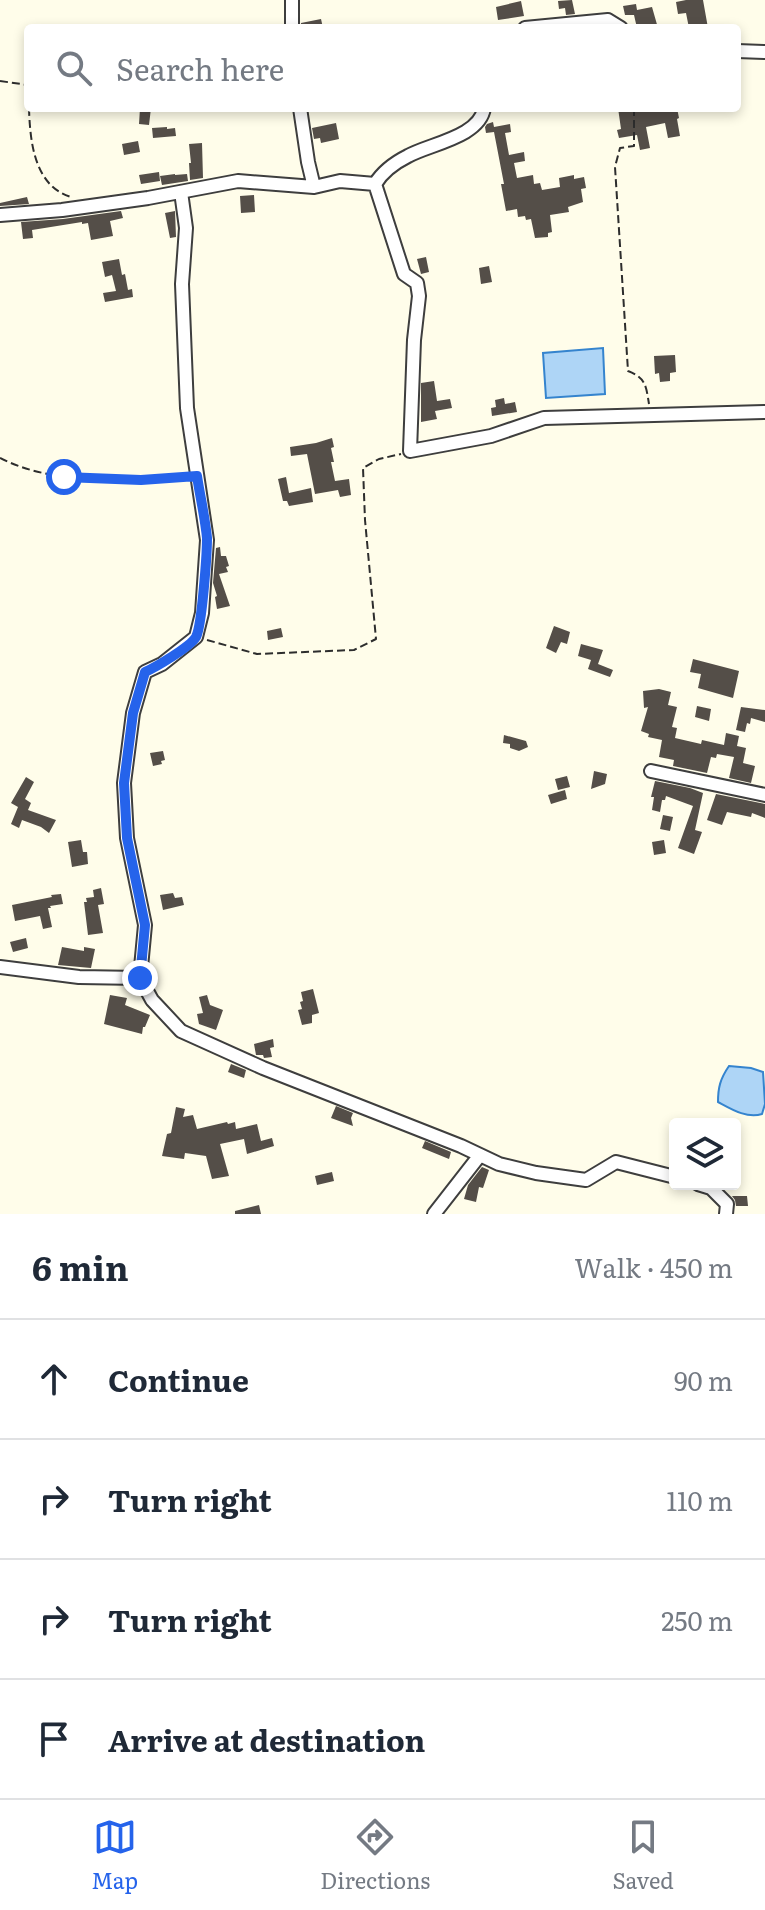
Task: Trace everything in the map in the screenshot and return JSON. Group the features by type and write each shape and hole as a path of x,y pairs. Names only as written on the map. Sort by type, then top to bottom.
{"street":[{"path":"292,0 292,24"},
{"path":"566,24 608,20 614,24"},
{"path":"741,51 765,52"},
{"path":"301,112 314,187"},
{"path":"375,184 383,172 408,155 471,128 483,112"},
{"path":"0,215 62,210 238,181 314,187 340,181 375,184"},
{"path":"375,184 404,274 417,283 419,296 414,340 410,451 491,436 544,418 765,412"},
{"path":"181,192 186,228 182,284 187,408 207,540 202,613 196,637 162,664 145,672 133,713 124,783 127,838 145,925 140,978 152,1000 181,1031 263,1068 499,1164 586,1180 616,1162 669,1175"},
{"path":"651,771 765,795"},
{"path":"0,967 79,977 140,978"},
{"path":"434,1214 480,1155"},
{"path":"713,1190 727,1204 726,1214"}],"path":[{"path":"0,81 24,84"},
{"path":"29,112 30,137 38,168 60,194 72,197"},
{"path":"634,112 634,146 620,148 615,167 628,371 643,379 650,416"},
{"path":"196,637 257,654 354,650 376,639 363,468 379,459 410,451"},
{"path":"0,458 16,466 64,477 141,480 197,476"}],"water":[{"path":"603,348 605,394 546,398 543,353"},
{"path":"729,1066 763,1072 765,1104 762,1114 745,1114 718,1102 720,1084"}],"building":[{"path":"572,0 575,14 566,15 565,8 559,9 558,1"},
{"path":"703,0 707,24 688,24 686,13 678,14 676,2"},
{"path":"521,1 524,16 498,20 496,7"},
{"path":"636,4 637,10 652,7 657,24 636,24 634,15 625,15 623,6"},
{"path":"321,19 322,24 301,24"},
{"path":"140,112 151,112 149,125 139,124"},
{"path":"619,112 678,112 680,136 668,138 665,123 646,127 650,148 640,150 637,135 619,138 617,130 621,129"},
{"path":"493,122 494,127 510,124 511,132 505,133 509,155 524,152 525,161 514,163 517,178 533,175 534,184 540,183 542,190 560,187 559,178 584,177 586,188 581,189 583,202 568,207 569,212 550,215 552,232 548,233 548,237 535,238 531,219 518,217 517,209 506,211 494,132 486,133 485,127"},
{"path":"336,123 339,139 321,143 320,138 314,139 312,128"},
{"path":"152,128 175,128 176,136 153,138"},
{"path":"138,141 140,152 124,155 122,144"},
{"path":"202,143 203,178 190,180 189,144"},
{"path":"159,172 160,181 141,184 139,175"},
{"path":"187,174 188,181 162,185 160,176"},
{"path":"254,195 255,212 241,213 240,196"},
{"path":"27,197 29,204 0,206 0,203"},
{"path":"121,211 123,218 110,221 113,236 91,240 88,223 82,222 32,230 33,238 23,239 21,222"},
{"path":"175,211 176,237 170,238 165,213"},
{"path":"426,257 429,272 421,274 417,259"},
{"path":"119,259 122,275 125,274 128,290 132,289 133,297 105,302 103,293 116,291 112,275 105,277 102,262"},
{"path":"489,266 492,282 481,284 479,268"},
{"path":"675,355 676,372 670,373 670,381 660,382 659,373 655,374 654,356"},
{"path":"434,381 437,401 450,399 452,408 435,411 437,419 421,422 421,383"},
{"path":"504,398 505,404 515,402 517,412 492,416 491,408 496,407 495,400"},
{"path":"332,438 334,462 331,462 335,481 349,479 351,495 340,497 338,490 315,494 307,454 291,456 290,447"},
{"path":"286,477 289,493 311,488 313,502 289,506 287,501 283,501 278,479"},
{"path":"220,547 221,556 226,556 229,566 226,567 228,572 219,574 230,606 217,609 213,583 216,548"},
{"path":"554,626 570,632 567,644 561,642 556,653 546,648"},
{"path":"281,628 283,637 268,640 267,631"},
{"path":"581,644 603,650 598,664 613,670 610,677 588,669 591,660 578,656"},
{"path":"693,659 739,671 733,698 698,688 701,674 690,672"},
{"path":"659,689 671,692 668,705 677,707 672,727 677,728 675,738 724,745 726,733 739,736 737,746 746,748 743,763 755,766 751,783 729,778 734,757 717,754 716,758 711,757 707,773 673,766 674,760 659,757 662,740 648,737 649,734 641,731 648,707 644,708 643,691"},
{"path":"697,706 711,709 709,721 695,717"},
{"path":"741,707 765,710 765,722 751,718 745,732 736,730"},
{"path":"504,735 526,741 528,747 519,751 510,748 510,744 503,743"},
{"path":"163,751 165,760 153,766 150,753"},
{"path":"594,771 607,774 605,784 591,789"},
{"path":"567,776 570,787 558,790 555,779"},
{"path":"26,777 34,782 25,799 31,803 28,810 56,820 49,833 22,820 19,828 11,824 18,807 11,803"},
{"path":"655,781 703,793 695,830 702,832 694,854 678,848 693,806 666,796 660,812 652,810"},
{"path":"565,790 567,799 551,804 548,795"},
{"path":"716,794 765,804 765,818 752,813 751,817 727,812 722,825 707,820"},
{"path":"663,815 673,817 670,831 660,829"},
{"path":"81,840 88,864 72,867 68,842"},
{"path":"664,840 666,853 654,855 652,842"},
{"path":"101,888 104,904 98,905 103,933 88,935 84,902 87,902 86,898 94,897 93,890"},
{"path":"173,893 175,898 182,897 184,905 163,910 160,895"},
{"path":"61,894 63,904 48,908 52,927 43,929 40,916 15,921 12,905"},
{"path":"26,938 28,948 13,952 10,942"},
{"path":"62,947 84,951 84,947 95,949 91,968 58,965"},
{"path":"313,989 319,1013 312,1015 312,1023 302,1025 298,1010 302,1009 301,992"},
{"path":"110,995 127,998 125,1005 150,1015 142,1034 104,1024"},
{"path":"207,995 210,1005 223,1010 216,1030 199,1024 197,1014 203,1013 199,997"},
{"path":"273,1039 274,1047 270,1048 272,1057 256,1055 254,1044"},
{"path":"231,1064 246,1070 244,1078 228,1072"},
{"path":"336,1106 353,1113 353,1126 331,1118"},
{"path":"176,1107 185,1109 183,1117 193,1115 197,1129 227,1122 235,1122 236,1129 257,1124 261,1141 272,1138 274,1146 247,1154 244,1139 220,1144 229,1176 212,1179 206,1156 185,1153 184,1159 162,1156"},
{"path":"425,1141 451,1152 449,1159 422,1148"},
{"path":"482,1167 489,1170 483,1188 479,1187 476,1202 464,1199 468,1185"},
{"path":"332,1172 334,1181 317,1185 315,1176"},
{"path":"732,1196 747,1196 748,1206 736,1206"},
{"path":"259,1205 261,1214 235,1214 235,1211"}],"route":[{"path":"64,477 141,480 197,476 203,510 207,540 202,613 196,637 162,664 145,672 133,713 124,783 127,838 145,925 140,978"}]}
